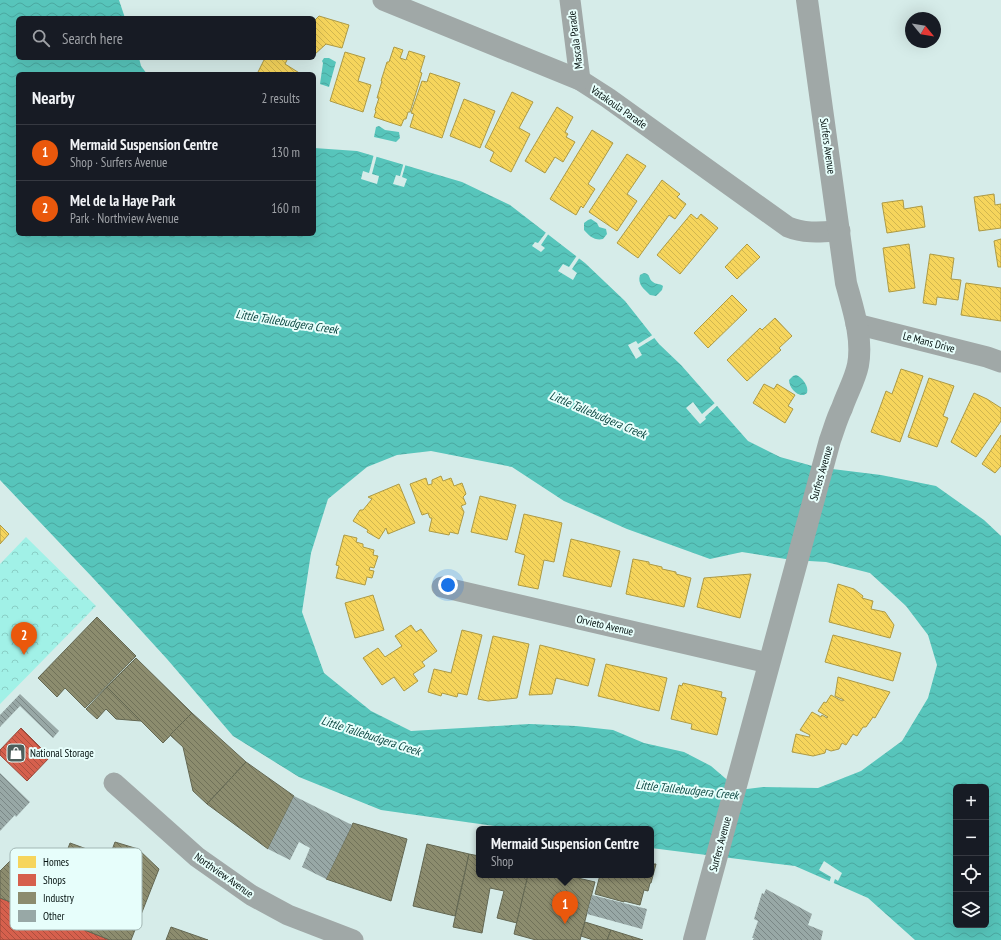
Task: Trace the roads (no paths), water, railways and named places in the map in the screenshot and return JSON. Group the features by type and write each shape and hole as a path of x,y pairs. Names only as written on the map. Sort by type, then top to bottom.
{"street":[{"name":"Vatakoula Parade","path":"383,0 580,80 608,98 788,227 798,231 809,232 840,231"},
{"name":"Mascala Parade","path":"570,0 580,80"},
{"name":"Surfers Avenue","path":"694,940 768,663 830,440 855,378 858,364 859,347 856,324 846,283 807,0"},
{"name":"Le Mans Drive","path":"856,324 987,357 1001,362"},
{"name":"Orvieto Avenue","path":"442,587 768,663"},
{"name":"Northview Avenue","path":"114,783 197,857 251,895 288,915 353,940"}],"water":[{"name":"Little Tallebudgera Creek","path":"0,0 119,0 124,16 16,16 16,60 140,60 141,66 146,72 16,72 16,236 316,236 316,148 357,151 462,182 510,205 585,263 625,301 659,344 681,365 748,441 780,457 816,467 881,475 936,486 984,520 1001,536 1001,940 915,940 868,898 795,866 654,848 654,826 494,826 381,810 299,777 233,736 167,659 0,480","holes":["431,451 512,467 564,501 627,529 710,559 742,552 792,560 826,562 870,573 906,606 928,635 937,665 928,698 902,741 861,771 818,788 763,787 739,790 711,766 684,752 644,743 613,730 576,726 530,724 411,731 371,711 324,673 302,612 311,553 328,499 367,467 397,455"]},
{"path":"324,58 329,58 336,62 329,87 320,84 322,61"},
{"path":"379,126 385,130 399,132 400,138 396,142 374,137 376,127"},
{"path":"591,219 597,223 599,227 606,229 607,234 603,239 592,238 584,230 584,223"},
{"path":"644,273 649,275 653,282 663,286 662,290 656,296 650,295 640,284 640,275"},
{"path":"796,375 803,380 806,385 807,393 804,395 796,393 790,385 789,380"}],"place":[{"name":"Mel de la Haye Park","path":"24,655"},
{"name":"National Storage","path":"16,753"},
{"name":"Mermaid Suspension Centre","path":"565,924"}]}
